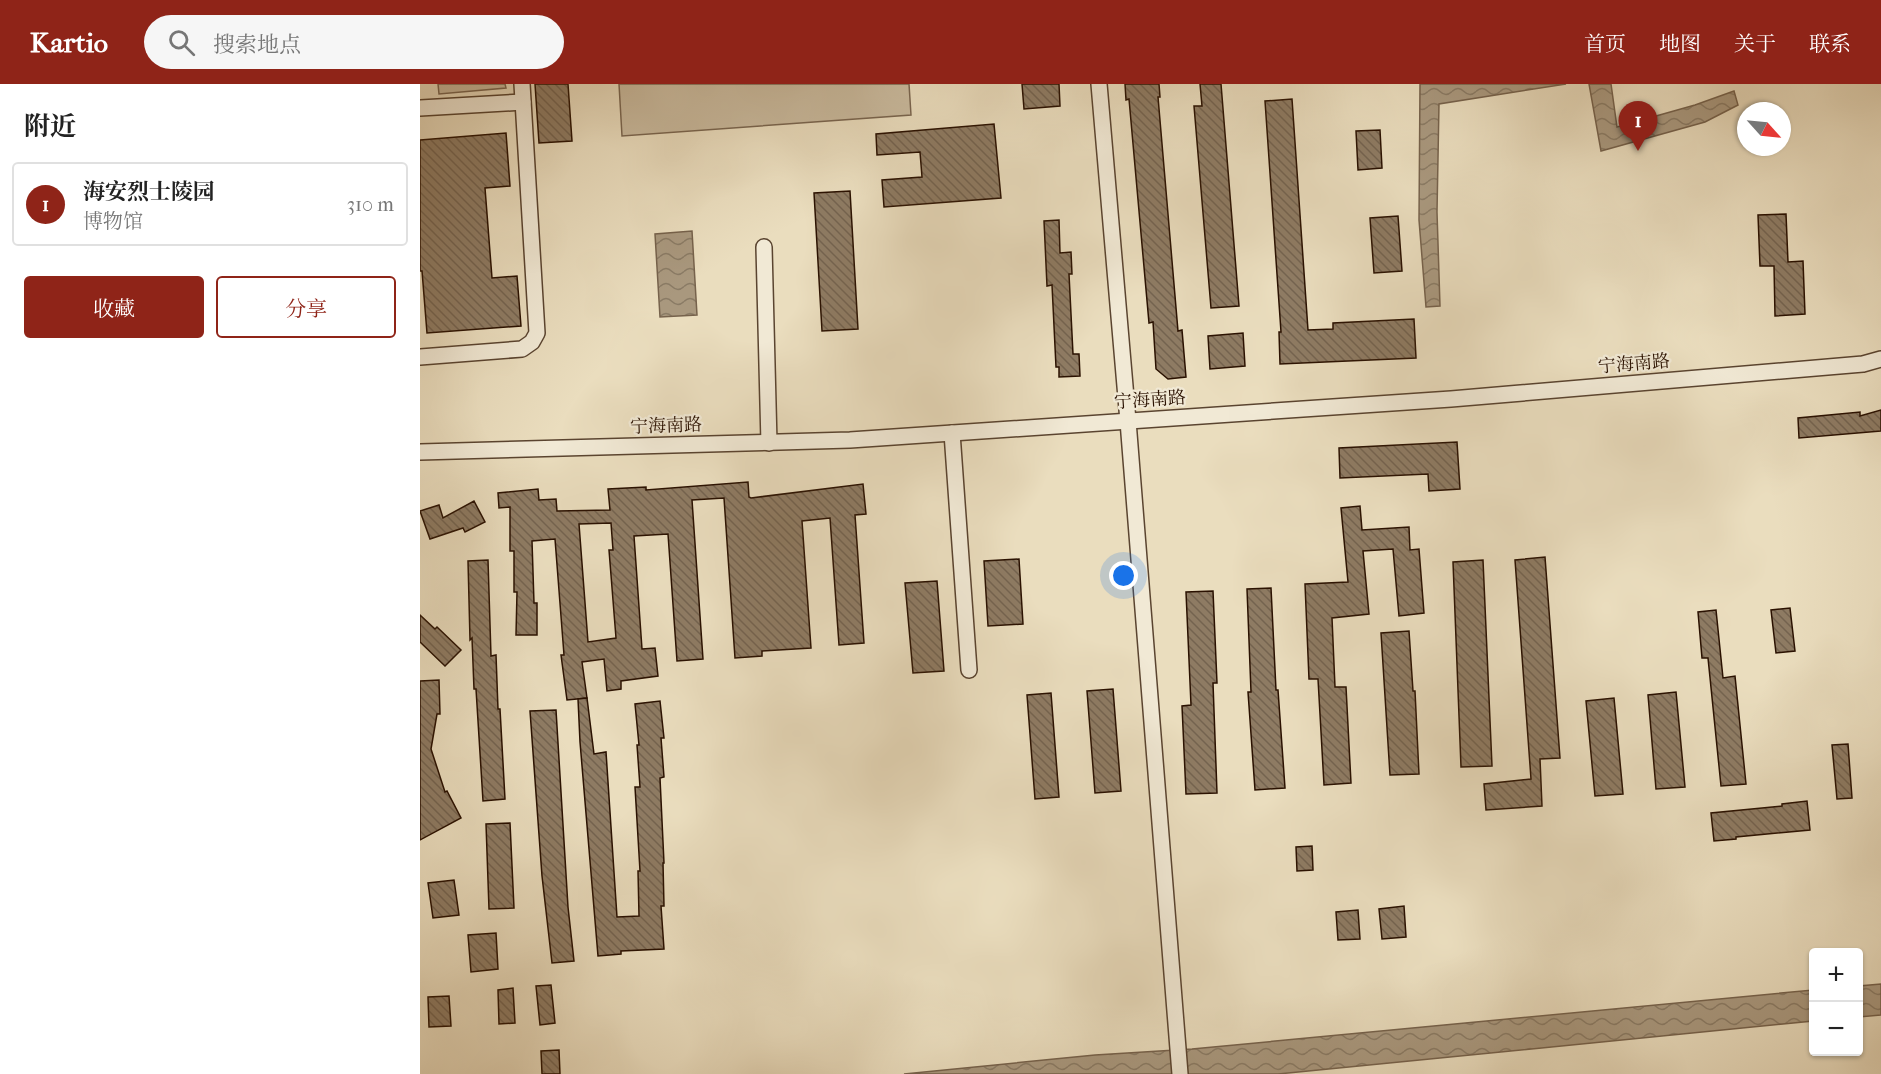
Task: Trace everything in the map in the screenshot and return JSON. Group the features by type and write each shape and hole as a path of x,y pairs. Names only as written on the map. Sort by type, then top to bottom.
{"street":[{"path":"420,357 522,349 532,342 537,333 522,84"},
{"path":"1099,84 1180,1074"},
{"path":"420,108 523,102"},
{"path":"764,247 769,443"},
{"name":"宁海南路","path":"420,452 850,440 1463,398 1863,364 1881,359"},
{"path":"952,433 969,670"}],"shaded area":[{"path":"438,84 505,84 506,88 439,94"},
{"path":"619,84 909,84 911,115 622,136"}],"water":[{"path":"1420,84 1566,84 1439,104 1437,212 1440,306 1426,307 1419,220"},
{"path":"1589,84 1611,84 1617,127 1695,105 1734,91 1737,106 1705,122 1601,151"},
{"path":"692,231 697,315 660,317 655,234"},
{"path":"1881,984 1881,1015 1863,1017 1863,986"},
{"path":"1809,990 1809,1021 1278,1074 904,1074 1095,1055 1192,1049"}],"building":[{"path":"535,84 568,84 572,141 539,143"},
{"path":"1022,84 1059,84 1060,106 1024,109"},
{"path":"1125,84 1159,84 1160,97 1158,97 1178,331 1182,330 1186,377 1168,379 1156,369 1153,322 1149,323 1129,99 1126,100"},
{"path":"1200,84 1221,84 1239,306 1211,308 1194,106 1202,106"},
{"path":"1292,99 1308,330 1333,329 1333,323 1414,319 1416,358 1280,364 1279,332 1281,332 1265,101"},
{"path":"994,124 1001,198 884,207 882,180 922,177 920,152 877,155 876,134"},
{"path":"1380,130 1382,168 1358,170 1356,131"},
{"path":"506,133 510,186 485,188 492,278 517,276 521,326 427,333 422,271 420,271 420,140"},
{"path":"850,191 858,329 822,331 814,193"},
{"path":"1786,214 1788,262 1803,261 1805,314 1775,316 1774,266 1760,266 1758,215"},
{"path":"1398,216 1402,271 1374,273 1370,218"},
{"path":"1059,220 1060,253 1071,252 1072,274 1069,274 1073,354 1079,354 1080,376 1059,377 1059,367 1056,367 1052,285 1047,286 1044,221"},
{"path":"1243,333 1245,366 1210,369 1208,336"},
{"path":"1881,410 1881,431 1799,438 1798,418 1860,412 1860,416"},
{"path":"1457,442 1460,489 1429,491 1428,474 1340,478 1339,448"},
{"path":"748,482 751,498 863,484 866,514 855,515 864,643 839,645 830,518 802,521 811,648 762,651 762,656 735,658 724,498 692,500 703,659 677,661 668,534 634,536 642,649 655,648 658,676 621,681 621,689 607,691 604,659 582,662 587,698 567,700 561,655 564,655 555,539 532,541 537,635 516,635 517,592 514,592 514,551 510,551 510,507 499,508 498,493 538,489 539,500 556,499 557,511 610,510 608,489 646,487 646,490","holes":["611,523 613,550 609,550 616,638 588,642 579,524"]},
{"path":"474,501 485,522 465,532 463,528 430,539 420,511 439,505 443,518"},
{"path":"1360,506 1362,530 1409,527 1410,550 1419,549 1424,613 1399,616 1393,549 1363,551 1369,614 1332,618 1335,687 1346,687 1351,783 1324,785 1318,679 1309,679 1305,584 1348,582 1341,508"},
{"path":"1545,557 1560,758 1540,759 1542,806 1486,810 1484,784 1531,779 1515,560"},
{"path":"1019,559 1023,624 988,626 984,561"},
{"path":"488,560 491,656 496,655 505,799 483,801 472,638 470,640 468,561"},
{"path":"1483,560 1492,766 1461,767 1453,562"},
{"path":"937,581 944,671 913,673 905,583"},
{"path":"1271,588 1276,690 1278,690 1285,788 1255,790 1248,692 1251,692 1247,589"},
{"path":"1213,591 1217,683 1213,683 1217,793 1186,794 1182,706 1191,705 1186,592"},
{"path":"1790,608 1795,651 1776,653 1771,610"},
{"path":"1716,610 1723,678 1735,676 1746,784 1721,786 1708,658 1702,658 1698,612"},
{"path":"420,615 435,629 437,627 461,650 445,666 420,642"},
{"path":"1409,631 1419,774 1390,775 1381,633"},
{"path":"439,680 440,714 437,714 431,749 445,792 447,791 461,818 420,840 420,681"},
{"path":"1113,689 1121,791 1095,793 1087,691"},
{"path":"1676,692 1685,787 1656,789 1648,695"},
{"path":"1051,693 1059,797 1035,799 1027,695"},
{"path":"587,698 594,754 606,752 617,917 639,916 638,871 640,871 635,787 640,787 635,704 660,701 664,738 661,738 664,777 660,778 664,863 664,906 661,906 664,949 621,951 621,954 598,956 578,699"},
{"path":"1614,698 1623,794 1595,796 1586,701"},
{"path":"556,710 568,907 574,961 552,963 542,876 530,711"},
{"path":"1848,744 1852,798 1837,799 1832,745"},
{"path":"1807,801 1810,830 1714,841 1711,813 1782,806 1782,804"},
{"path":"510,823 514,908 489,909 486,824"},
{"path":"1312,846 1313,870 1297,871 1296,847"},
{"path":"454,880 459,915 433,918 428,883"},
{"path":"1404,906 1406,937 1382,939 1379,909"},
{"path":"1358,910 1360,939 1338,940 1336,912"},
{"path":"496,933 498,969 471,972 468,935"},
{"path":"551,985 555,1023 540,1025 536,986"},
{"path":"513,988 515,1023 499,1024 498,990"},
{"path":"449,996 451,1026 429,1027 428,997"},
{"path":"559,1050 560,1074 542,1074 541,1051"}],"place":[{"name":"海安烈士陵园","path":"1638,151"}]}
